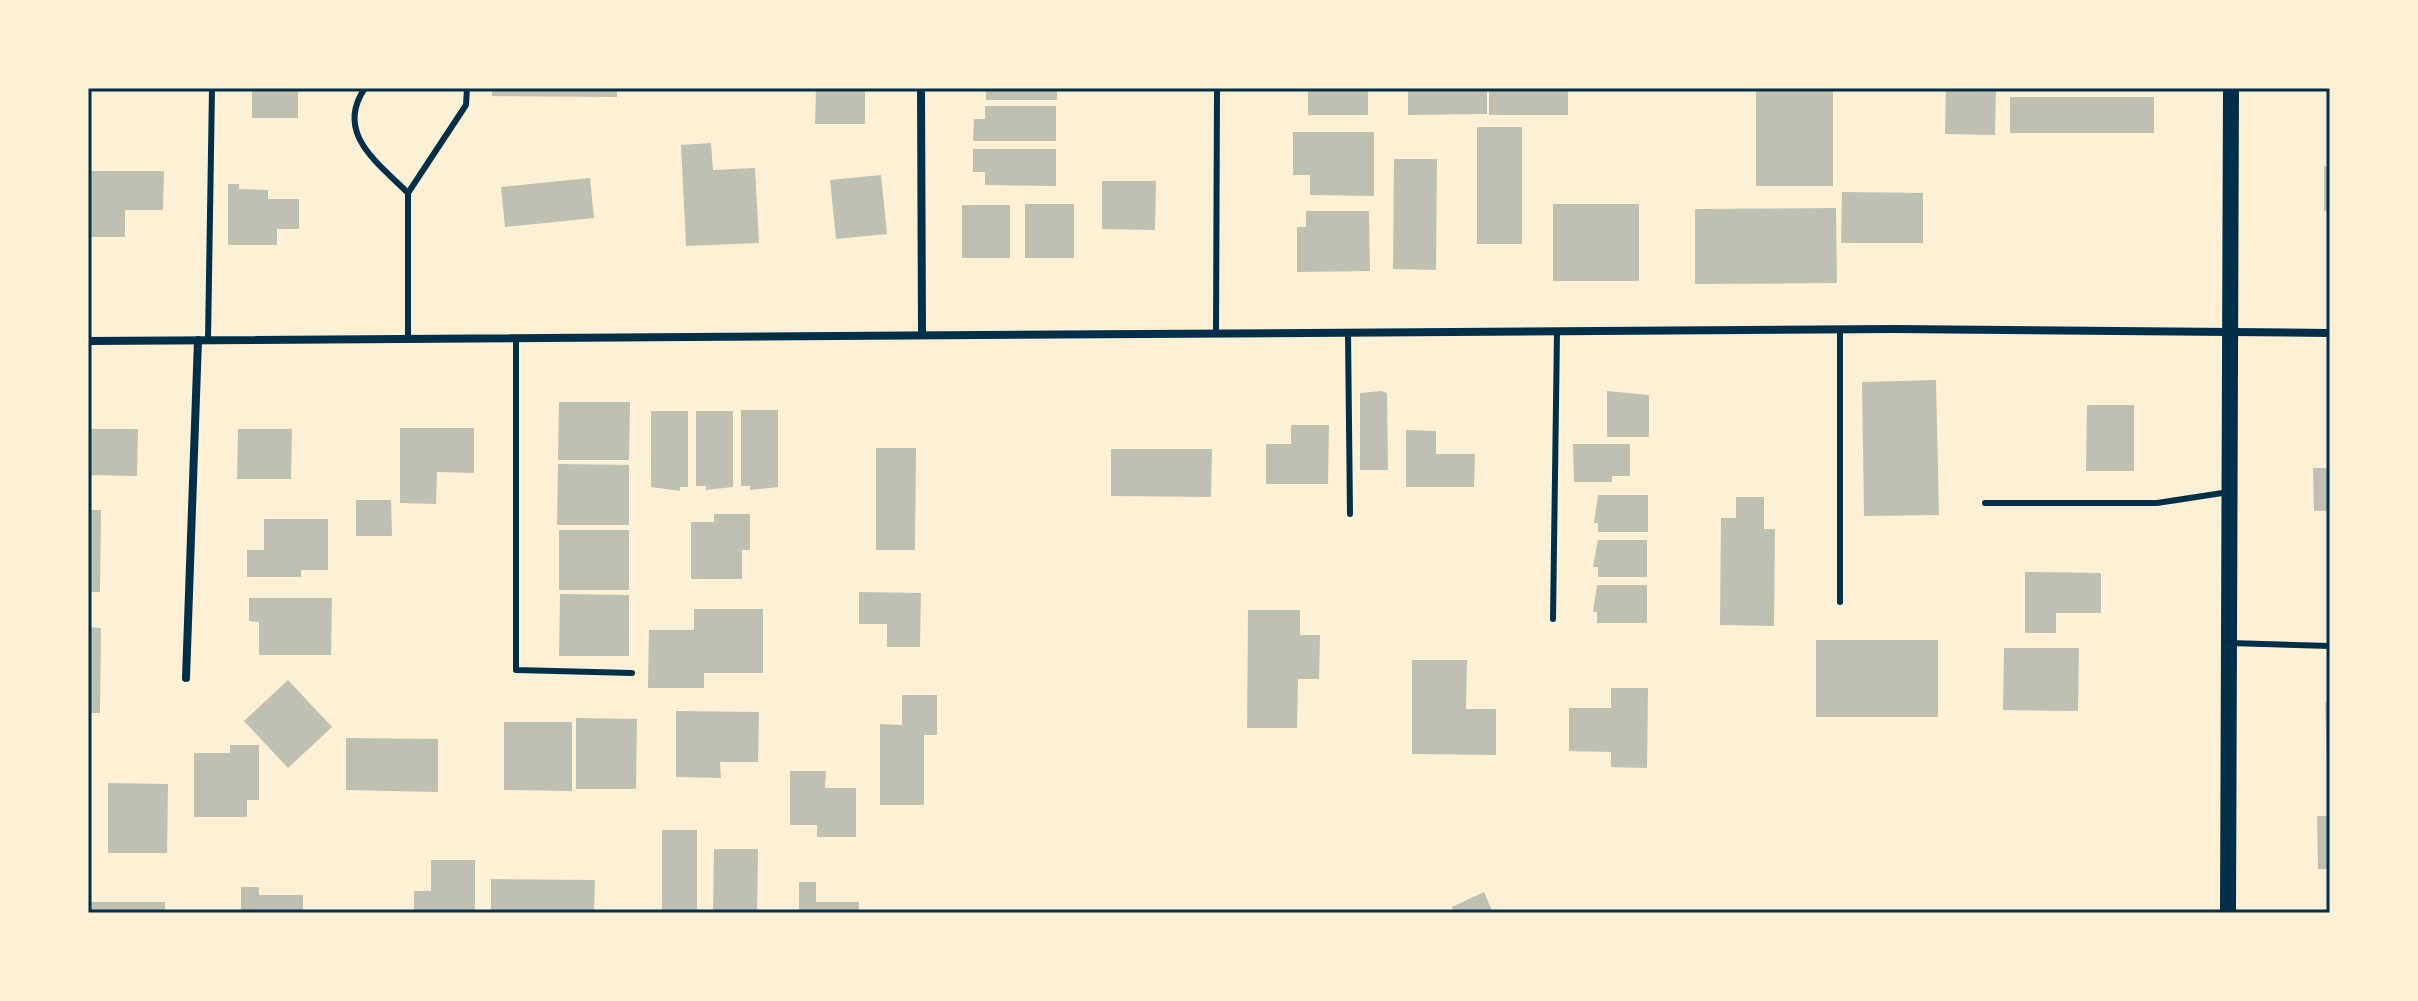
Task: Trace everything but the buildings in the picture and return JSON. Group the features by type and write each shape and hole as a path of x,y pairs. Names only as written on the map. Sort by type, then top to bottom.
{"main road":[{"path":"2228,913 2231,88"}],"street":[{"path":"921,88 922,335"},
{"path":"88,341 1840,330 2330,333"},
{"path":"186,678 203,340"}],"lane":[{"path":"203,340 212,88"},
{"path":"365,88 356,100 352,128 361,146 408,193"},
{"path":"408,338 408,193 466,105 467,88"},
{"path":"1216,333 1217,88"},
{"path":"1840,330 1840,602"},
{"path":"1553,619 1557,332"},
{"path":"1348,333 1350,514"},
{"path":"516,338 516,670 632,673"},
{"path":"1985,503 2157,503 2229,492"},
{"path":"2229,643 2330,646"}]}
